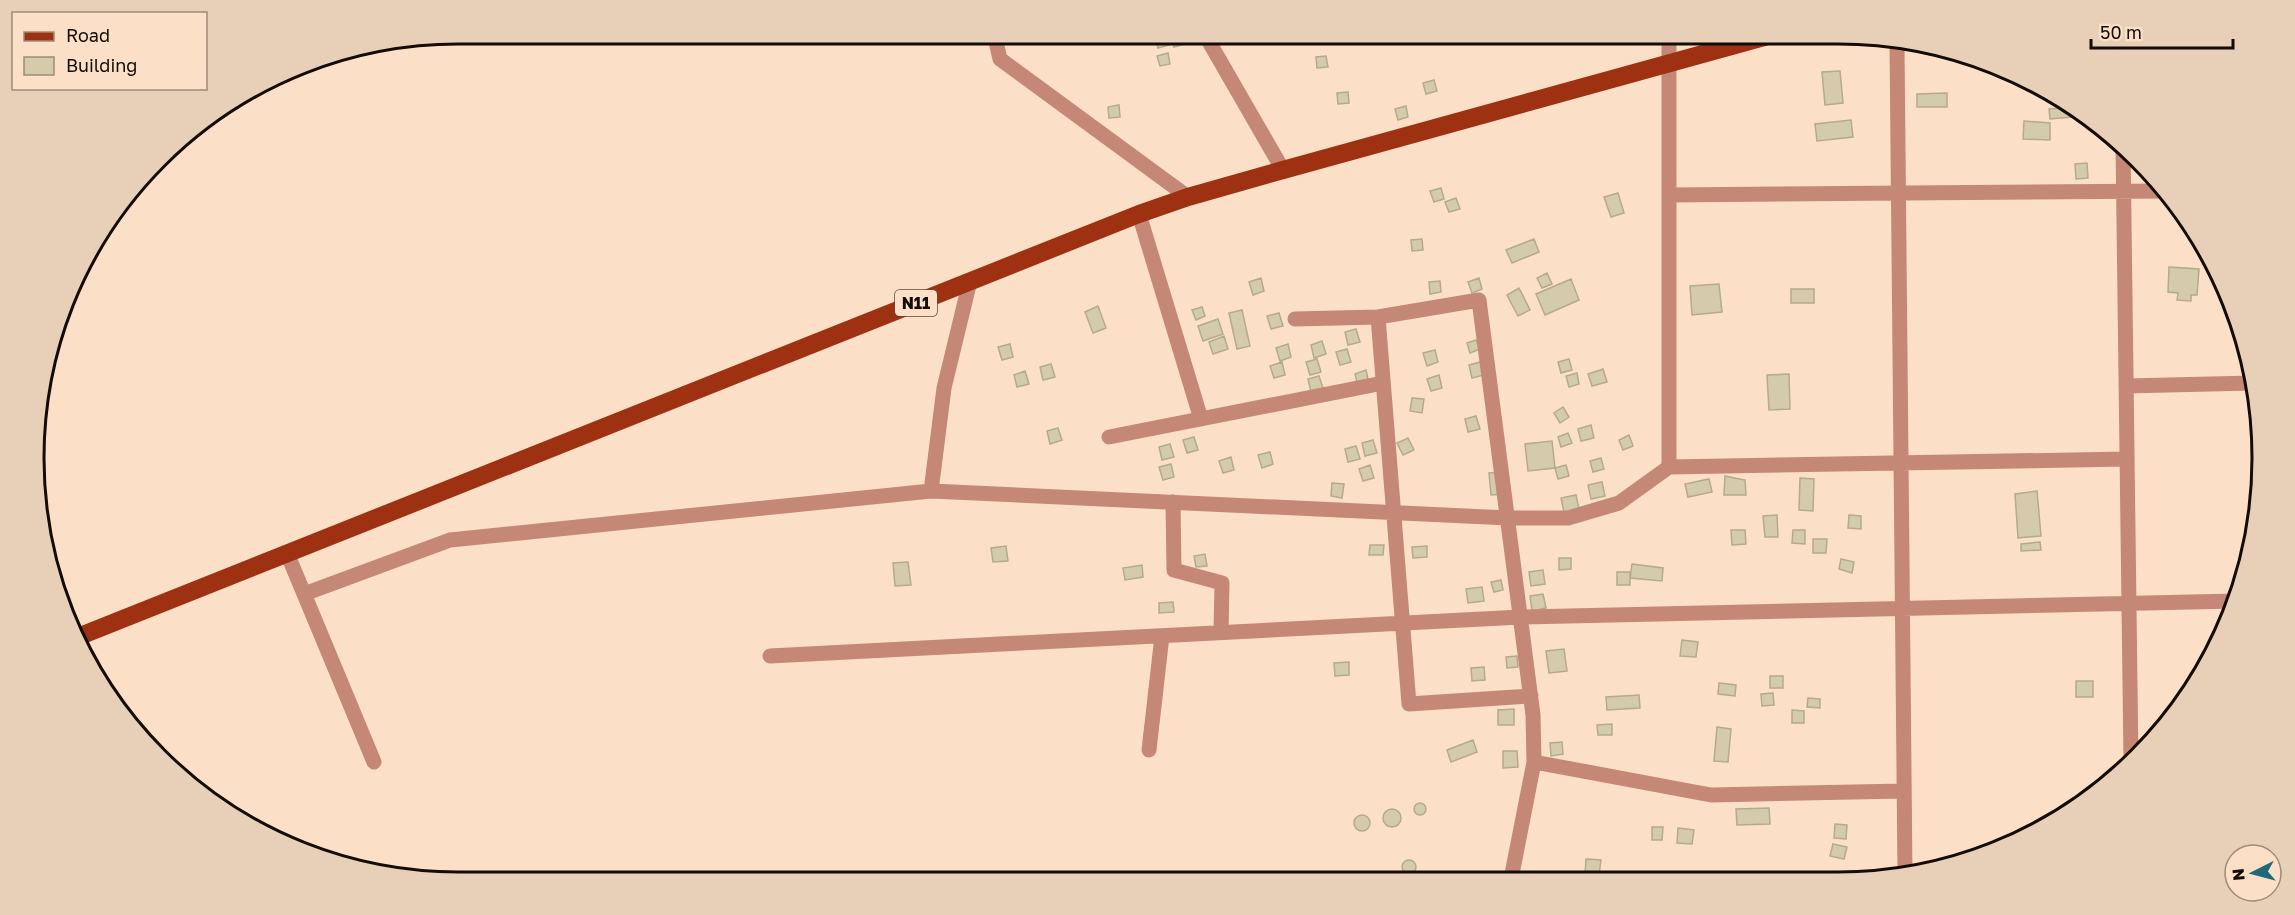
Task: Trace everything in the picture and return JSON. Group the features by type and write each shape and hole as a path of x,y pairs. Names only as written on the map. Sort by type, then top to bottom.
{"main road":[{"name":"N11","path":"83,635 1139,214 1188,197 1740,44"}],"street":[{"path":"997,44 1000,59 1188,197"},
{"path":"1210,44 1284,170"},
{"path":"1669,44 1669,467"},
{"path":"1897,48 1905,866"},
{"path":"2123,158 2131,749"},
{"path":"1669,195 2154,191"},
{"path":"1139,214 1201,419"},
{"path":"930,491 944,388 970,281"},
{"path":"1295,319 1378,317 1479,300 1531,696 1534,762 1512,872"},
{"path":"1378,317 1409,704 1531,696"},
{"path":"1110,437 1383,384"},
{"path":"2126,386 2245,384"},
{"path":"304,594 450,540 930,491 1508,518 1568,518 1619,503 1669,467 2127,459"},
{"path":"1173,502 1174,570 1222,583 1221,633"},
{"path":"286,553 374,762"},
{"path":"770,656 1521,617 2226,601"},
{"path":"1149,750 1162,636"},
{"path":"1534,762 1711,795 1904,791"}],"building":[{"path":"1157,44 1169,44 1169,45 1158,48"},
{"path":"1168,53 1170,64 1160,66 1157,56"},
{"path":"1326,56 1328,67 1317,68 1316,57"},
{"path":"1840,71 1843,103 1825,105 1822,72"},
{"path":"1434,80 1437,91 1426,94 1423,83"},
{"path":"1348,92 1349,103 1338,104 1337,93"},
{"path":"1947,93 1947,107 1917,107 1917,94"},
{"path":"1119,105 1120,117 1109,118 1108,107"},
{"path":"1406,106 1408,117 1398,120 1395,109"},
{"path":"2060,108 2074,117 2050,119 2049,109"},
{"path":"1851,120 1853,137 1817,141 1815,124"},
{"path":"2024,121 2050,123 2050,140 2023,139"},
{"path":"2087,163 2088,178 2076,179 2075,164"},
{"path":"1441,188 1444,199 1434,202 1430,191"},
{"path":"1618,193 1624,213 1611,217 1604,197"},
{"path":"1456,198 1460,209 1449,212 1445,202"},
{"path":"1422,239 1423,250 1412,251 1411,240"},
{"path":"1534,239 1539,252 1512,263 1506,250"},
{"path":"2169,267 2199,269 2197,295 2191,295 2191,301 2177,300 2178,293 2168,292"},
{"path":"1547,273 1552,284 1542,288 1537,278"},
{"path":"1261,278 1264,291 1253,295 1249,282"},
{"path":"1479,278 1482,289 1472,293 1468,282"},
{"path":"1571,279 1579,300 1545,315 1536,294"},
{"path":"1440,281 1441,292 1430,294 1429,282"},
{"path":"1719,284 1722,312 1692,315 1690,286"},
{"path":"1519,288 1530,310 1518,316 1507,295"},
{"path":"1791,289 1814,289 1814,303 1791,303"},
{"path":"1098,306 1106,328 1093,333 1085,312"},
{"path":"1202,307 1205,316 1196,320 1192,310"},
{"path":"1242,310 1250,346 1237,349 1229,313"},
{"path":"1279,313 1283,326 1271,329 1267,316"},
{"path":"1218,319 1223,334 1203,341 1198,326"},
{"path":"1356,329 1360,342 1348,345 1345,332"},
{"path":"1224,336 1228,349 1213,354 1209,342"},
{"path":"1476,340 1480,349 1470,353 1467,343"},
{"path":"1322,341 1326,354 1314,358 1311,345"},
{"path":"1010,344 1013,357 1002,360 998,347"},
{"path":"1288,344 1291,357 1280,361 1276,348"},
{"path":"1347,349 1351,362 1340,365 1336,352"},
{"path":"1435,350 1438,362 1427,366 1423,353"},
{"path":"1317,359 1321,372 1310,375 1306,362"},
{"path":"1569,359 1572,370 1561,373 1558,362"},
{"path":"1282,362 1285,375 1274,378 1270,366"},
{"path":"1480,362 1484,375 1472,378 1469,365"},
{"path":"1051,364 1055,377 1043,380 1040,367"},
{"path":"1603,369 1607,382 1592,386 1588,374"},
{"path":"1366,370 1368,379 1357,382 1355,374"},
{"path":"1025,371 1029,384 1017,387 1014,375"},
{"path":"1577,373 1579,384 1569,387 1566,376"},
{"path":"1789,374 1790,409 1769,410 1767,375"},
{"path":"1439,375 1442,388 1431,391 1427,379"},
{"path":"1319,376 1323,388 1311,392 1308,379"},
{"path":"1412,398 1424,399 1422,413 1410,411"},
{"path":"1563,407 1569,417 1560,423 1554,413"},
{"path":"1476,416 1480,429 1468,432 1465,419"},
{"path":"1591,425 1594,438 1581,441 1578,429"},
{"path":"1058,428 1062,440 1050,444 1047,431"},
{"path":"1568,433 1572,443 1561,447 1558,437"},
{"path":"1629,435 1633,446 1623,450 1619,440"},
{"path":"1194,437 1198,450 1187,453 1183,440"},
{"path":"1408,438 1414,450 1403,455 1397,443"},
{"path":"1373,440 1377,453 1365,456 1362,443"},
{"path":"1552,441 1555,468 1528,471 1525,444"},
{"path":"1170,444 1174,457 1162,460 1159,447"},
{"path":"1356,446 1360,459 1348,462 1345,449"},
{"path":"1270,452 1273,464 1262,468 1258,455"},
{"path":"1231,457 1234,470 1223,473 1219,461"},
{"path":"1601,458 1604,469 1593,472 1590,461"},
{"path":"1171,464 1174,477 1163,480 1159,467"},
{"path":"1370,465 1374,478 1363,481 1359,469"},
{"path":"1566,465 1569,476 1558,479 1555,468"},
{"path":"1503,472 1505,494 1491,495 1489,473"},
{"path":"1725,476 1745,480 1746,495 1724,495"},
{"path":"1800,478 1814,479 1813,511 1799,510"},
{"path":"1709,479 1712,492 1688,497 1685,484"},
{"path":"1602,482 1605,496 1591,499 1588,485"},
{"path":"1332,483 1344,484 1342,498 1331,496"},
{"path":"2037,491 2041,536 2018,538 2015,494"},
{"path":"1576,495 1579,509 1564,512 1561,498"},
{"path":"1777,515 1778,537 1765,537 1763,516"},
{"path":"1849,515 1861,516 1861,529 1848,528"},
{"path":"1731,530 1745,530 1746,544 1732,545"},
{"path":"1793,530 1805,530 1805,544 1792,543"},
{"path":"1813,539 1827,539 1826,553 1813,553"},
{"path":"2040,542 2041,550 2021,551 2021,544"},
{"path":"1370,545 1384,545 1383,555 1369,555"},
{"path":"1006,546 1008,561 993,562 991,548"},
{"path":"1427,546 1427,557 1413,558 1412,547"},
{"path":"1205,554 1207,566 1196,567 1194,556"},
{"path":"1559,558 1571,558 1571,569 1559,570"},
{"path":"1841,559 1854,562 1852,573 1839,569"},
{"path":"908,562 911,585 895,586 893,563"},
{"path":"1632,564 1663,568 1662,581 1630,578"},
{"path":"1142,565 1143,577 1125,580 1123,568"},
{"path":"1543,570 1545,584 1531,586 1529,572"},
{"path":"1617,572 1630,572 1630,585 1617,585"},
{"path":"1501,580 1503,590 1494,592 1491,582"},
{"path":"1482,587 1484,601 1468,603 1466,589"},
{"path":"1543,594 1546,608 1532,611 1530,596"},
{"path":"1173,602 1174,612 1159,613 1159,603"},
{"path":"1682,640 1698,642 1696,657 1680,656"},
{"path":"1564,649 1567,671 1549,673 1546,651"},
{"path":"1517,656 1518,667 1507,668 1506,657"},
{"path":"1349,662 1349,675 1335,676 1334,663"},
{"path":"1484,667 1485,680 1472,681 1471,668"},
{"path":"1770,676 1783,676 1783,688 1770,688"},
{"path":"2076,681 2093,681 2093,697 2076,697"},
{"path":"1719,683 1736,685 1735,696 1718,694"},
{"path":"1773,693 1774,705 1762,706 1761,694"},
{"path":"1639,695 1640,708 1607,710 1606,697"},
{"path":"1808,698 1820,699 1820,708 1807,707"},
{"path":"1514,709 1514,725 1498,725 1498,710"},
{"path":"1792,710 1804,711 1804,723 1792,723"},
{"path":"1612,724 1612,735 1598,735 1597,725"},
{"path":"1717,727 1731,729 1728,762 1714,761"},
{"path":"1473,740 1477,752 1451,762 1447,750"},
{"path":"1562,742 1563,754 1551,756 1550,743"},
{"path":"1503,751 1517,751 1518,767 1503,768"},
{"path":"1420,803 1426,809 1420,815 1414,809"},
{"path":"1769,808 1770,824 1737,825 1736,809"},
{"path":"1388,809 1396,809 1401,814 1399,825 1388,827 1383,822 1383,814"},
{"path":"1359,815 1365,815 1370,823 1368,829 1359,831 1354,826 1354,820"},
{"path":"1835,824 1847,825 1846,839 1834,838"},
{"path":"1652,827 1663,827 1662,840 1652,840"},
{"path":"1678,828 1694,830 1692,844 1677,843"},
{"path":"1833,844 1847,847 1844,859 1830,856"},
{"path":"1586,859 1601,860 1599,872 1585,872"},
{"path":"1409,860 1415,864 1414,872 1404,872 1402,867 1404,862"}]}
